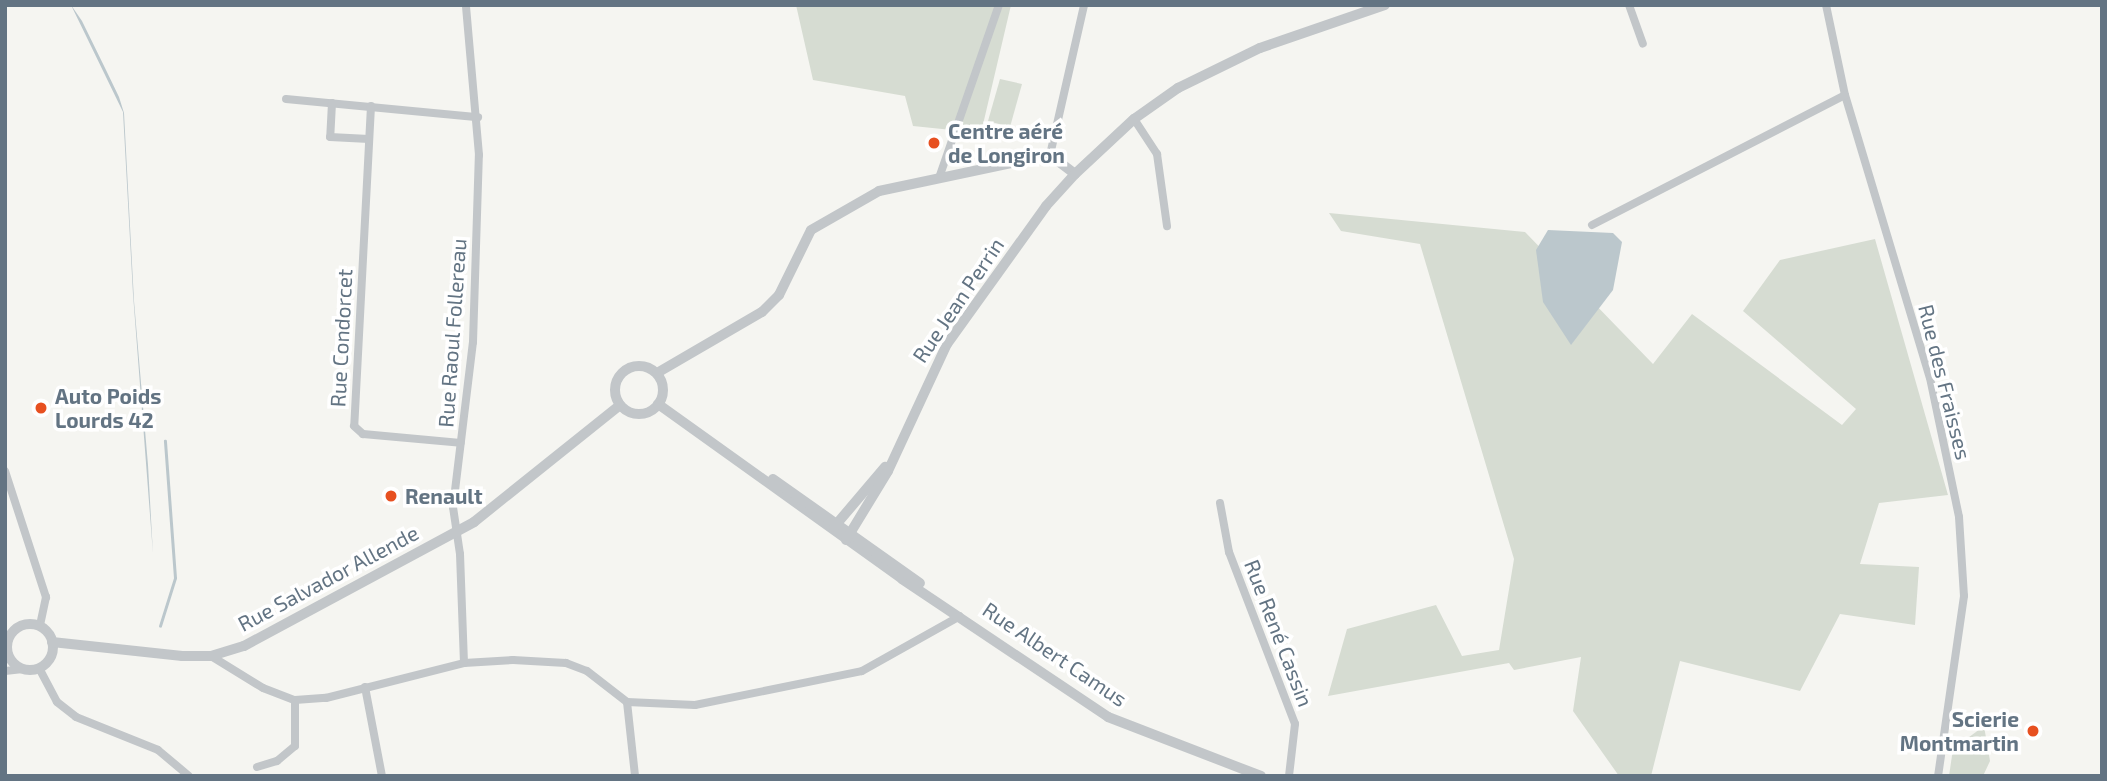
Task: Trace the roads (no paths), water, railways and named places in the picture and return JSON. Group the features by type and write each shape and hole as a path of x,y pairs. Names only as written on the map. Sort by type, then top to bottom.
{"street":[{"name":"Rue Raoul Follereau","path":"464,663 460,554 453,507 473,342 478,117 466,5"},
{"path":"939,178 999,5"},
{"path":"1050,155 1084,5"},
{"path":"657,373 762,312 779,295 811,230 879,191 1050,155 1075,174 1134,119 1222,65 1385,5"},
{"path":"1629,5 1643,44"},
{"name":"Rue des Fraisses","path":"1826,5 1845,95 1930,379 1959,517 1964,596 1938,776"},
{"path":"1592,225 1845,95"},
{"path":"286,99 478,117"},
{"path":"331,103 330,137 369,139"},
{"name":"Rue Condorcet","path":"371,106 354,426 363,434 461,443"},
{"path":"1134,119 1157,153 1167,226"},
{"name":"Rue Jean Perrin","path":"849,536 891,459 947,344 1046,206 1075,174"},
{"path":"643,366 657,373 663,388 658,404 639,414 620,405 615,389 626,369 643,366"},
{"name":"Rue Albert Camus","path":"658,404 1108,717 1261,776"},
{"name":"Rue Salvador Allende","path":"52,642 211,656 284,627 474,522 620,405"},
{"name":"Rue Jean Perrin","path":"835,525 891,459"},
{"path":"5,471 46,597 40,626 52,642 51,655 39,668 5,671"},
{"name":"Rue René Cassin","path":"1220,503 1229,552 1295,724 1290,776"},
{"path":"211,656 263,688 295,700 365,688 464,663 566,663 587,671 627,702 695,705 862,671 962,615"},
{"path":"23,669 13,663 6,649 8,631 22,625 40,626"},
{"path":"39,668 57,702 76,717 158,750 189,776"},
{"path":"365,688 382,776"},
{"path":"257,767 277,761 295,746 295,700"},
{"path":"627,702 635,776"}],"waterway":[{"path":"160,626 175,578 165,441"}],"place":[{"name":"Centre aéré de Longiron","path":"934,143"},
{"name":"Auto Poids Lourds 42","path":"41,408"},
{"name":"Renault","path":"391,496"},
{"name":"Scierie Montmartin","path":"2033,731"}]}
